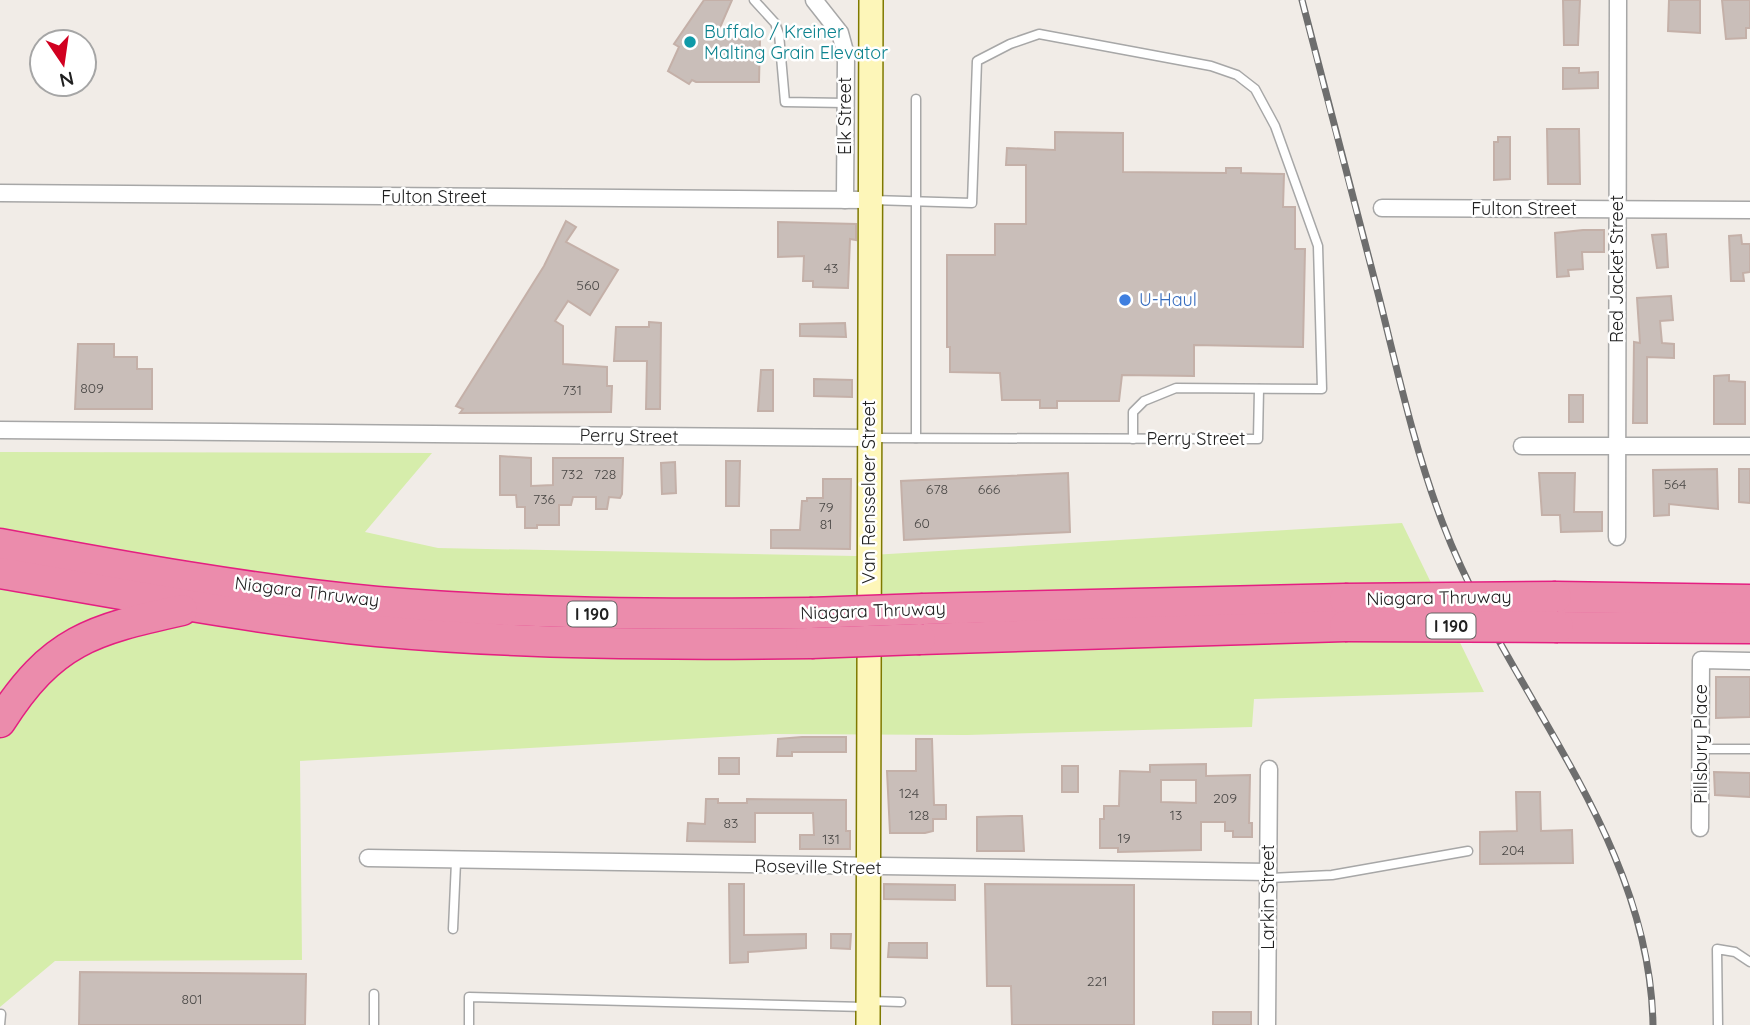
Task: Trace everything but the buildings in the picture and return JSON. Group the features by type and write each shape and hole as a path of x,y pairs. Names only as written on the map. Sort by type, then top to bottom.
{"highway":[{"name":"Niagara Thruway","path":"0,544 217,581 374,616 630,643 811,643 920,639 1345,613"},
{"name":"Niagara Thruway","path":"0,573 239,612 374,616 810,613 923,609 1557,612 1750,600"},
{"path":"0,722 41,666 66,648 97,632 197,607"},
{"name":"Niagara Thruway","path":"1557,612 1750,628"}],"street":[{"name":"Elk Street","path":"814,0 840,33 846,55 845,200"},
{"name":"Van Rensselaer Street","path":"868,1011 871,0"},
{"name":"Red Jacket Street","path":"1616,537 1618,0"},
{"name":"Fulton Street","path":"0,193 869,200"},
{"name":"Fulton Street","path":"1382,208 1750,210"},
{"name":"Perry Street","path":"0,430 870,438"},
{"path":"1522,446 1750,446"},
{"name":"Pillsbury Place","path":"1700,828 1701,660 1750,661"},
{"name":"Larkin Street","path":"1267,1025 1269,769"},
{"name":"Roseville Street","path":"368,858 456,862 1268,875"}],"lane":[{"path":"754,0 775,23 779,34 785,102 845,103"},
{"path":"869,200 972,203 977,61 1010,44 1039,34 1062,36 1133,53 1211,65 1237,75 1255,89 1275,126 1318,246 1322,389 1176,388 1144,401 1133,412 1133,439"},
{"path":"916,99 916,438"},
{"name":"Perry Street","path":"870,438 1258,439 1259,389"},
{"path":"1700,749 1750,749"},
{"path":"1268,875 1332,875 1468,851"},
{"path":"453,929 456,862"},
{"path":"1718,1025 1717,949 1735,953 1750,962"},
{"path":"374,994 374,1025"},
{"path":"469,1025 469,998 868,1011 901,1002"},
{"path":"0,1025 1,1014"}],"green space":[{"path":"0,452 432,453 365,532 438,548 855,556 1402,523 1484,692 1254,699 1252,727 967,735 773,734 300,761 302,960 55,961 0,1007"}],"railway":[{"path":"1302,0 1408,412 1433,496 1470,586 1602,828 1628,891 1646,956 1653,1025"}],"place":[{"name":"Buffalo / Kreiner Malting Grain Elevator","path":"690,42"},
{"name":"U-Haul","path":"1125,300"}]}
